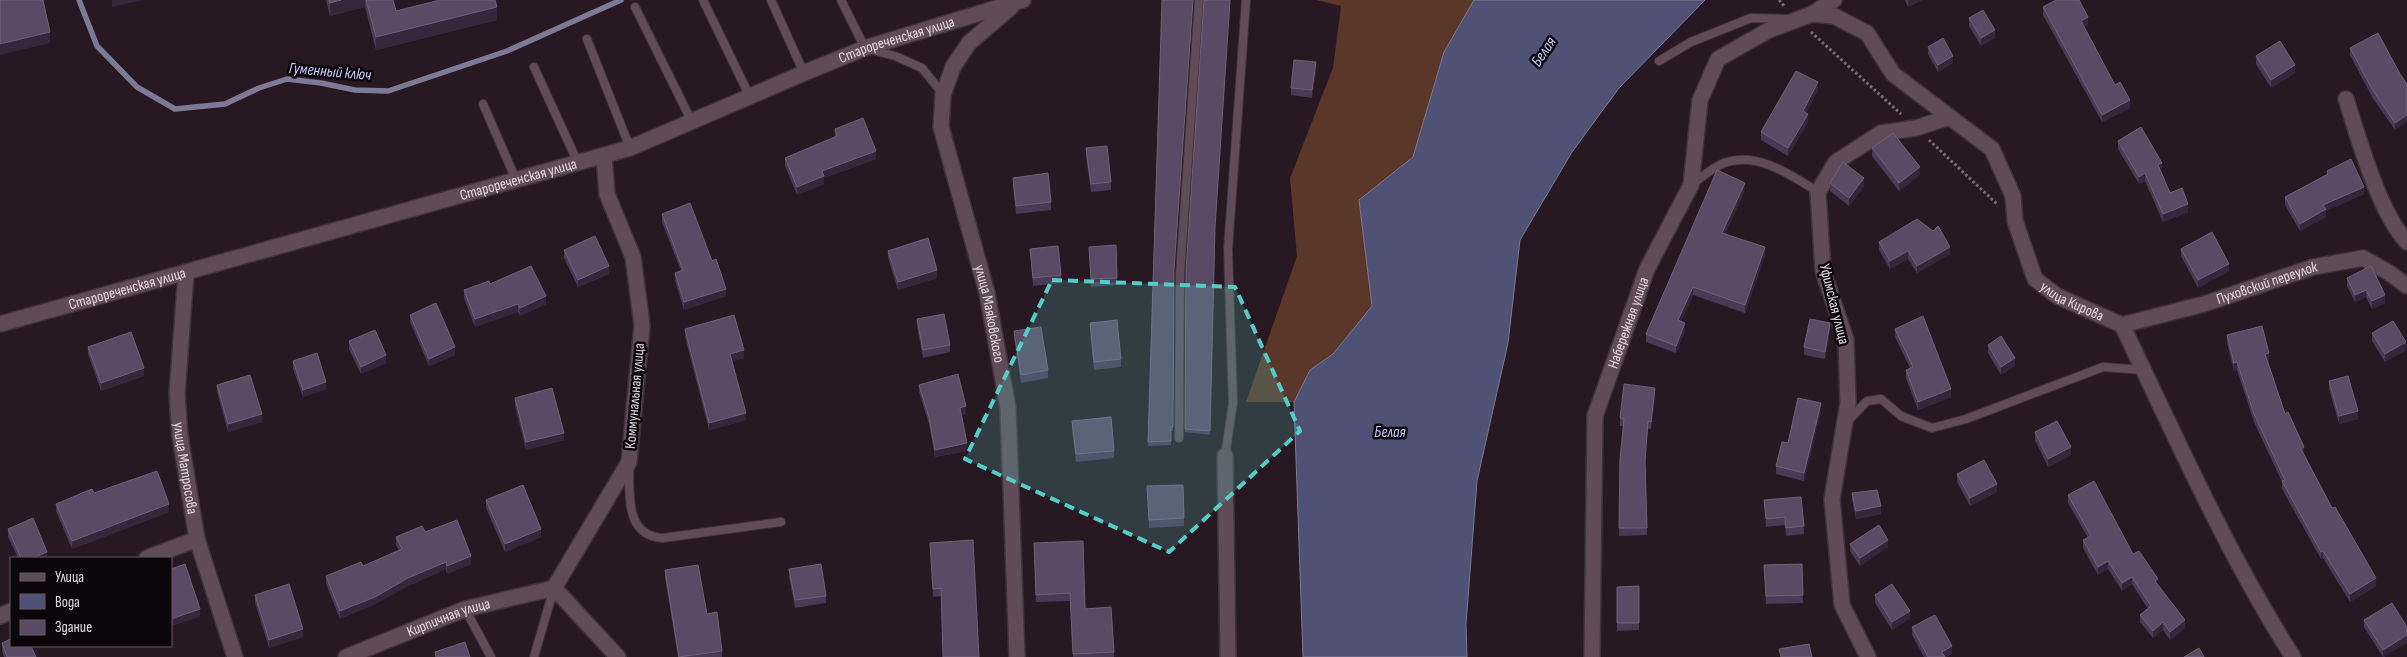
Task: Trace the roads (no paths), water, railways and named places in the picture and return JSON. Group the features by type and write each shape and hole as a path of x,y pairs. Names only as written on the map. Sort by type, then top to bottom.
{"street":[{"path":"1805,16 1834,0"},
{"name":"Старореченская улица","path":"0,324 517,182 630,148 804,72 865,48 1019,2"},
{"name":"улица Маяковского","path":"1017,657 1008,408 987,293 941,127 943,95 953,67 969,43 1019,2"},
{"name":"улица Кирова","path":"1769,30 1805,16 1834,16 1867,33 1893,74 1992,149 2013,196 2015,221 2035,279 2057,296 2122,325 2231,549 2263,611 2293,657"},
{"name":"Набережная улица","path":"1592,657 1595,416 1647,269 1691,185 1700,100 1718,59 1769,30"},
{"path":"2346,99 2370,172 2396,231 2407,242"},
{"path":"1818,192 1836,162 1881,134 1916,128 1950,117"},
{"name":"Коммунальная улица","path":"554,588 629,462 642,325 633,258 607,194 604,156"},
{"name":"Уфимская улица","path":"1818,192 1823,271 1846,340 1848,403 1832,499 1842,605 1868,657"},
{"name":"Пуховский переулок","path":"2122,325 2204,304 2313,267 2363,258 2388,272 2407,286"},
{"name":"улица Матросова","path":"186,273 177,394 180,436 197,539 235,657"},
{"path":"1225,456 1228,657"},
{"path":"150,557 197,539"},
{"path":"554,588 618,657"},
{"name":"Кирпичная улица","path":"346,657 465,609 554,588"}],"lane":[{"path":"703,0 750,97"},
{"path":"771,0 804,72"},
{"path":"841,0 865,48 895,56 922,68 943,95"},
{"path":"1179,438 1180,274 1199,0"},
{"path":"1225,456 1233,403 1228,249 1246,0"},
{"path":"1659,61 1691,42 1751,18 1805,16 1821,0"},
{"path":"635,7 692,122"},
{"path":"587,39 630,148"},
{"path":"534,67 578,163"},
{"path":"483,104 517,182"},
{"path":"1691,185 1724,163 1753,160 1790,174 1818,192"},
{"path":"1844,424 1867,401 1881,398 1901,416 1932,428 1966,419 2104,367 2144,370"},
{"path":"629,462 633,517 639,529 650,537 663,538 781,522"},
{"path":"534,657 554,588"},
{"path":"465,609 491,657"}],"water":[{"name":"Белая","path":"1474,0 1705,0 1619,88 1572,152 1520,240 1508,343 1477,481 1466,624 1467,657 1303,657 1294,402 1310,370 1333,354 1372,306 1359,200 1413,157 1444,52"}],"waterway":[{"name":"Гуменный ключ","path":"79,0 97,46 137,87 175,109 225,104 259,88 287,79 355,90 388,91 507,51 621,0"}]}
